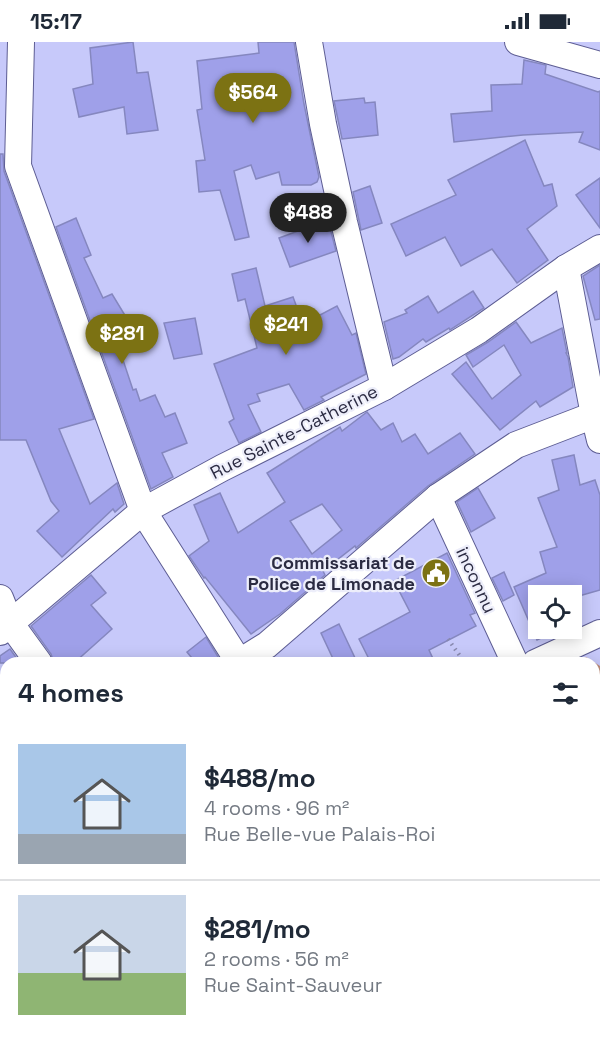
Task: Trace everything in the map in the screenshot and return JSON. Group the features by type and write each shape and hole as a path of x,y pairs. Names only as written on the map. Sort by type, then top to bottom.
{"street":[{"path":"21,42 18,166 143,511 235,657"},
{"path":"309,42 323,124 344,222 384,387"},
{"path":"518,42 600,65"},
{"name":"Rue Sainte-Catherine","path":"5,627 143,511 222,468 384,387 479,330 566,268 600,248"},
{"path":"566,268 600,440"},
{"path":"273,654 438,497 516,445 594,415"},
{"name":"inconnu","path":"438,497 512,657"},
{"path":"0,598 5,627 33,657"},
{"path":"548,657 600,633"}],"path":[{"path":"448,639 461,657"}],"building":[{"path":"133,42 137,73 148,72 158,130 127,134 124,107 79,117 73,89 93,84 90,48"},
{"path":"258,42 294,42 319,177 317,182 311,185 282,185 279,172 256,179 251,165 234,171 249,237 235,240 220,190 199,192 196,161 205,160 197,110 202,109 197,61 259,53"},
{"path":"524,60 546,65 545,74 600,91 600,150 579,142 583,132 454,142 451,114 492,111 491,85 522,84"},
{"path":"364,98 365,103 375,102 378,135 342,139 334,101"},
{"path":"525,140 544,186 552,184 557,206 527,229 548,260 517,283 492,249 461,266 445,237 406,256 391,224 456,195 448,180"},
{"path":"0,154 3,154 4,171 94,419 59,429 90,504 117,483 124,504 115,512 113,509 62,557 37,531 59,511 51,501 26,440 0,440"},
{"path":"600,178 600,228 576,195"},
{"path":"370,186 382,223 361,230 353,192"},
{"path":"76,218 91,255 84,258 103,298 112,294 129,322 113,330 133,390 136,389 140,401 155,395 165,417 175,413 187,443 162,453 173,477 151,489 56,227"},
{"path":"328,220 336,251 290,267 279,238"},
{"path":"600,265 600,319 595,320 583,276"},
{"path":"256,268 265,306 293,297 303,324 337,306 352,335 356,333 366,374 321,397 324,400 304,410 289,384 257,394 260,401 248,405 261,432 239,443 229,422 234,419 214,364 257,348 245,299 238,301 232,274"},
{"path":"473,291 484,308 450,330 449,328 426,342 423,339 393,359 384,322 407,313 405,310 428,296 438,313"},
{"path":"195,318 202,354 174,359 164,323"},
{"path":"516,322 531,343 562,328 573,387 540,407 536,401 500,430 452,374 466,362 492,399 521,375 504,345 473,367 466,355"},
{"path":"367,412 381,430 393,423 402,442 415,434 428,454 460,433 475,454 428,486 356,548 355,546 323,571 325,575 280,614 251,634 204,578 189,556 209,541 194,505 220,493 238,533 285,502 267,473 340,427 342,431","holes":["322,504 342,530 312,554 290,521"]},
{"path":"574,455 580,485 595,480 600,495 600,590 582,595 582,585 528,585 528,619 514,587 546,573 540,552 557,547 538,498 559,490 552,460"},
{"path":"478,488 495,518 471,532 457,502"},
{"path":"447,553 475,613 470,615 476,626 429,650 432,657 368,657 359,639 410,612 394,581"},
{"path":"504,572 514,595 503,601 492,578"},
{"path":"91,575 106,593 91,605 112,629 81,657 52,657 31,626"},
{"path":"339,624 355,657 332,657 321,633"},
{"path":"206,637 218,657 191,657 187,652"},
{"path":"10,649 16,657 0,657"}],"place":[{"name":"Commissariat de Police de Limonade","path":"436,573"}]}
